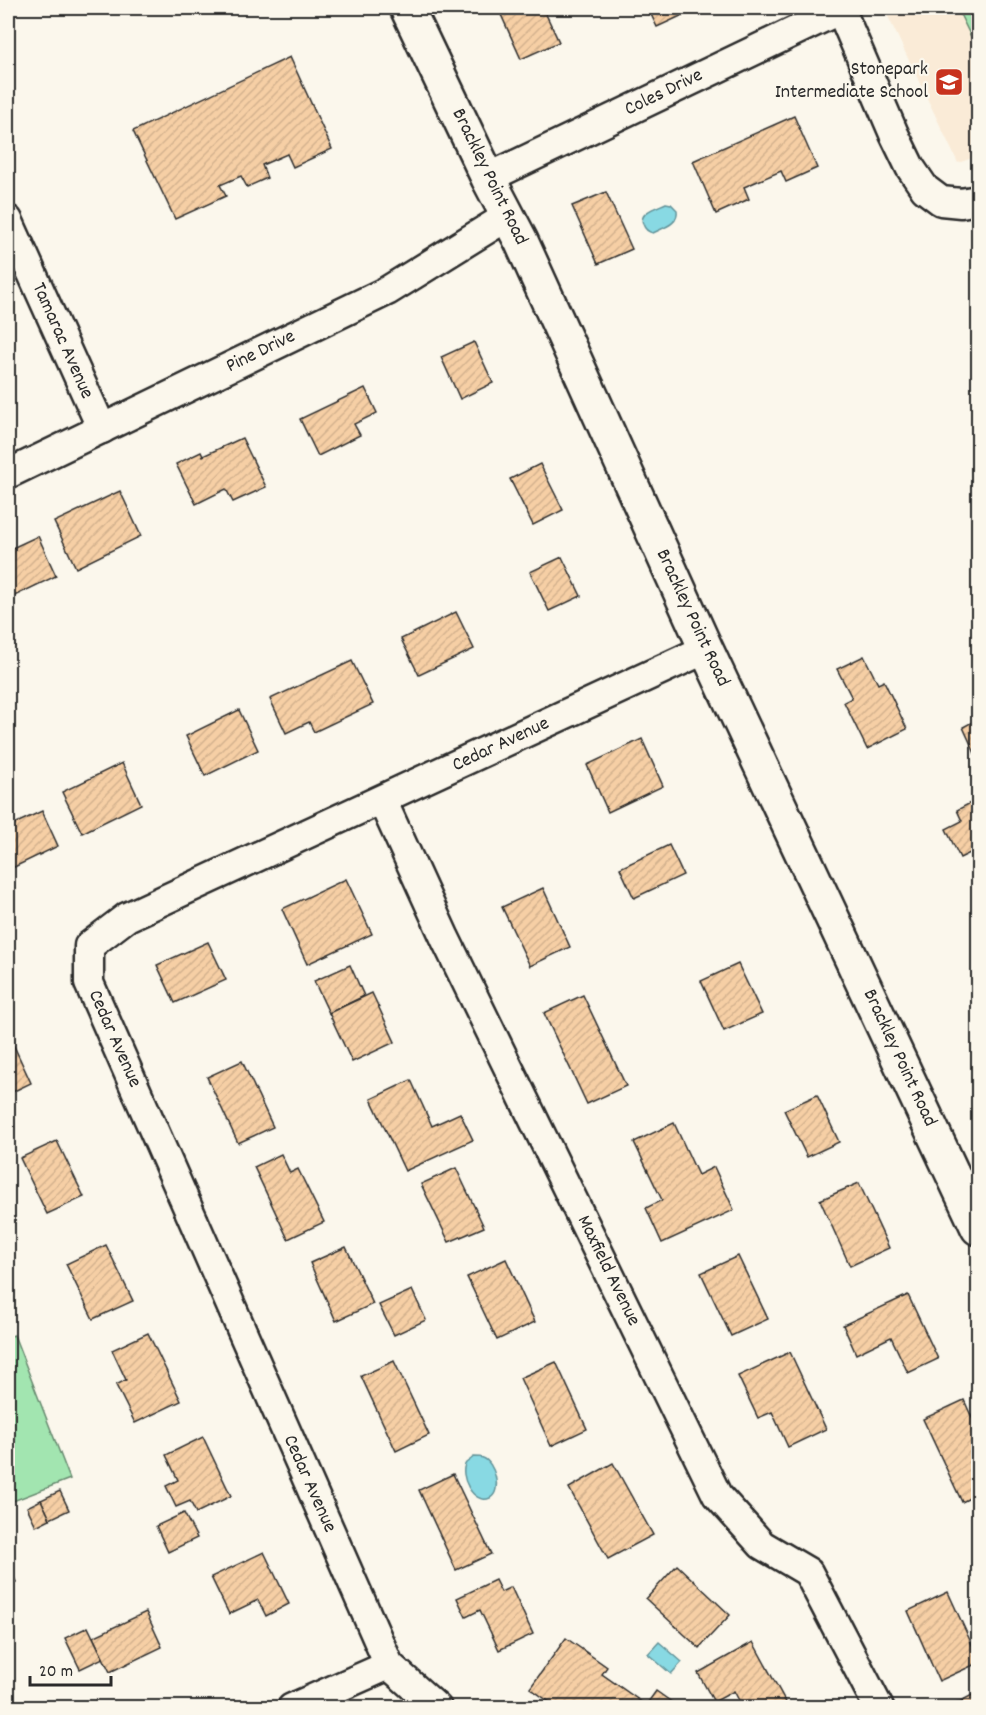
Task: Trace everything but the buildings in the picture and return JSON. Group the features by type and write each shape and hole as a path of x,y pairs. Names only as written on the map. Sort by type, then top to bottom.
{"main road":[{"name":"Brackley Point Road","path":"407,8 508,216 706,649 978,1228"}],"street":[{"name":"Coles Drive","path":"488,178 841,8"},
{"path":"841,8 894,134 920,182 925,189 941,201 961,203 978,200"},
{"name":"Pine Drive","path":"8,474 387,291 508,216"},
{"name":"Tamarac Avenue","path":"8,220 102,429"},
{"name":"Cedar Avenue","path":"437,1707 389,1665 89,983 89,946 126,917 706,649"},
{"name":"Maxfield Avenue","path":"382,800 445,938 717,1495 762,1545 808,1572 879,1707"},
{"path":"292,1707 389,1665"}],"shaded area":[{"name":"Stonepark Intermediate School","path":"884,8 978,8 978,156 958,163"}],"green space":[{"path":"957,8 978,8 978,49 977,49"},
{"path":"14,1335 70,1479 8,1503 8,1337"}],"water":[{"path":"666,203 671,204 677,210 676,219 653,233 648,231 643,224 643,216"},
{"path":"473,1457 487,1461 496,1477 496,1489 490,1498 478,1497 466,1481 464,1468"},
{"path":"659,1642 682,1662 671,1674 648,1654"}],"place":[{"name":"Stonepark Intermediate School","path":"949,82"}]}
